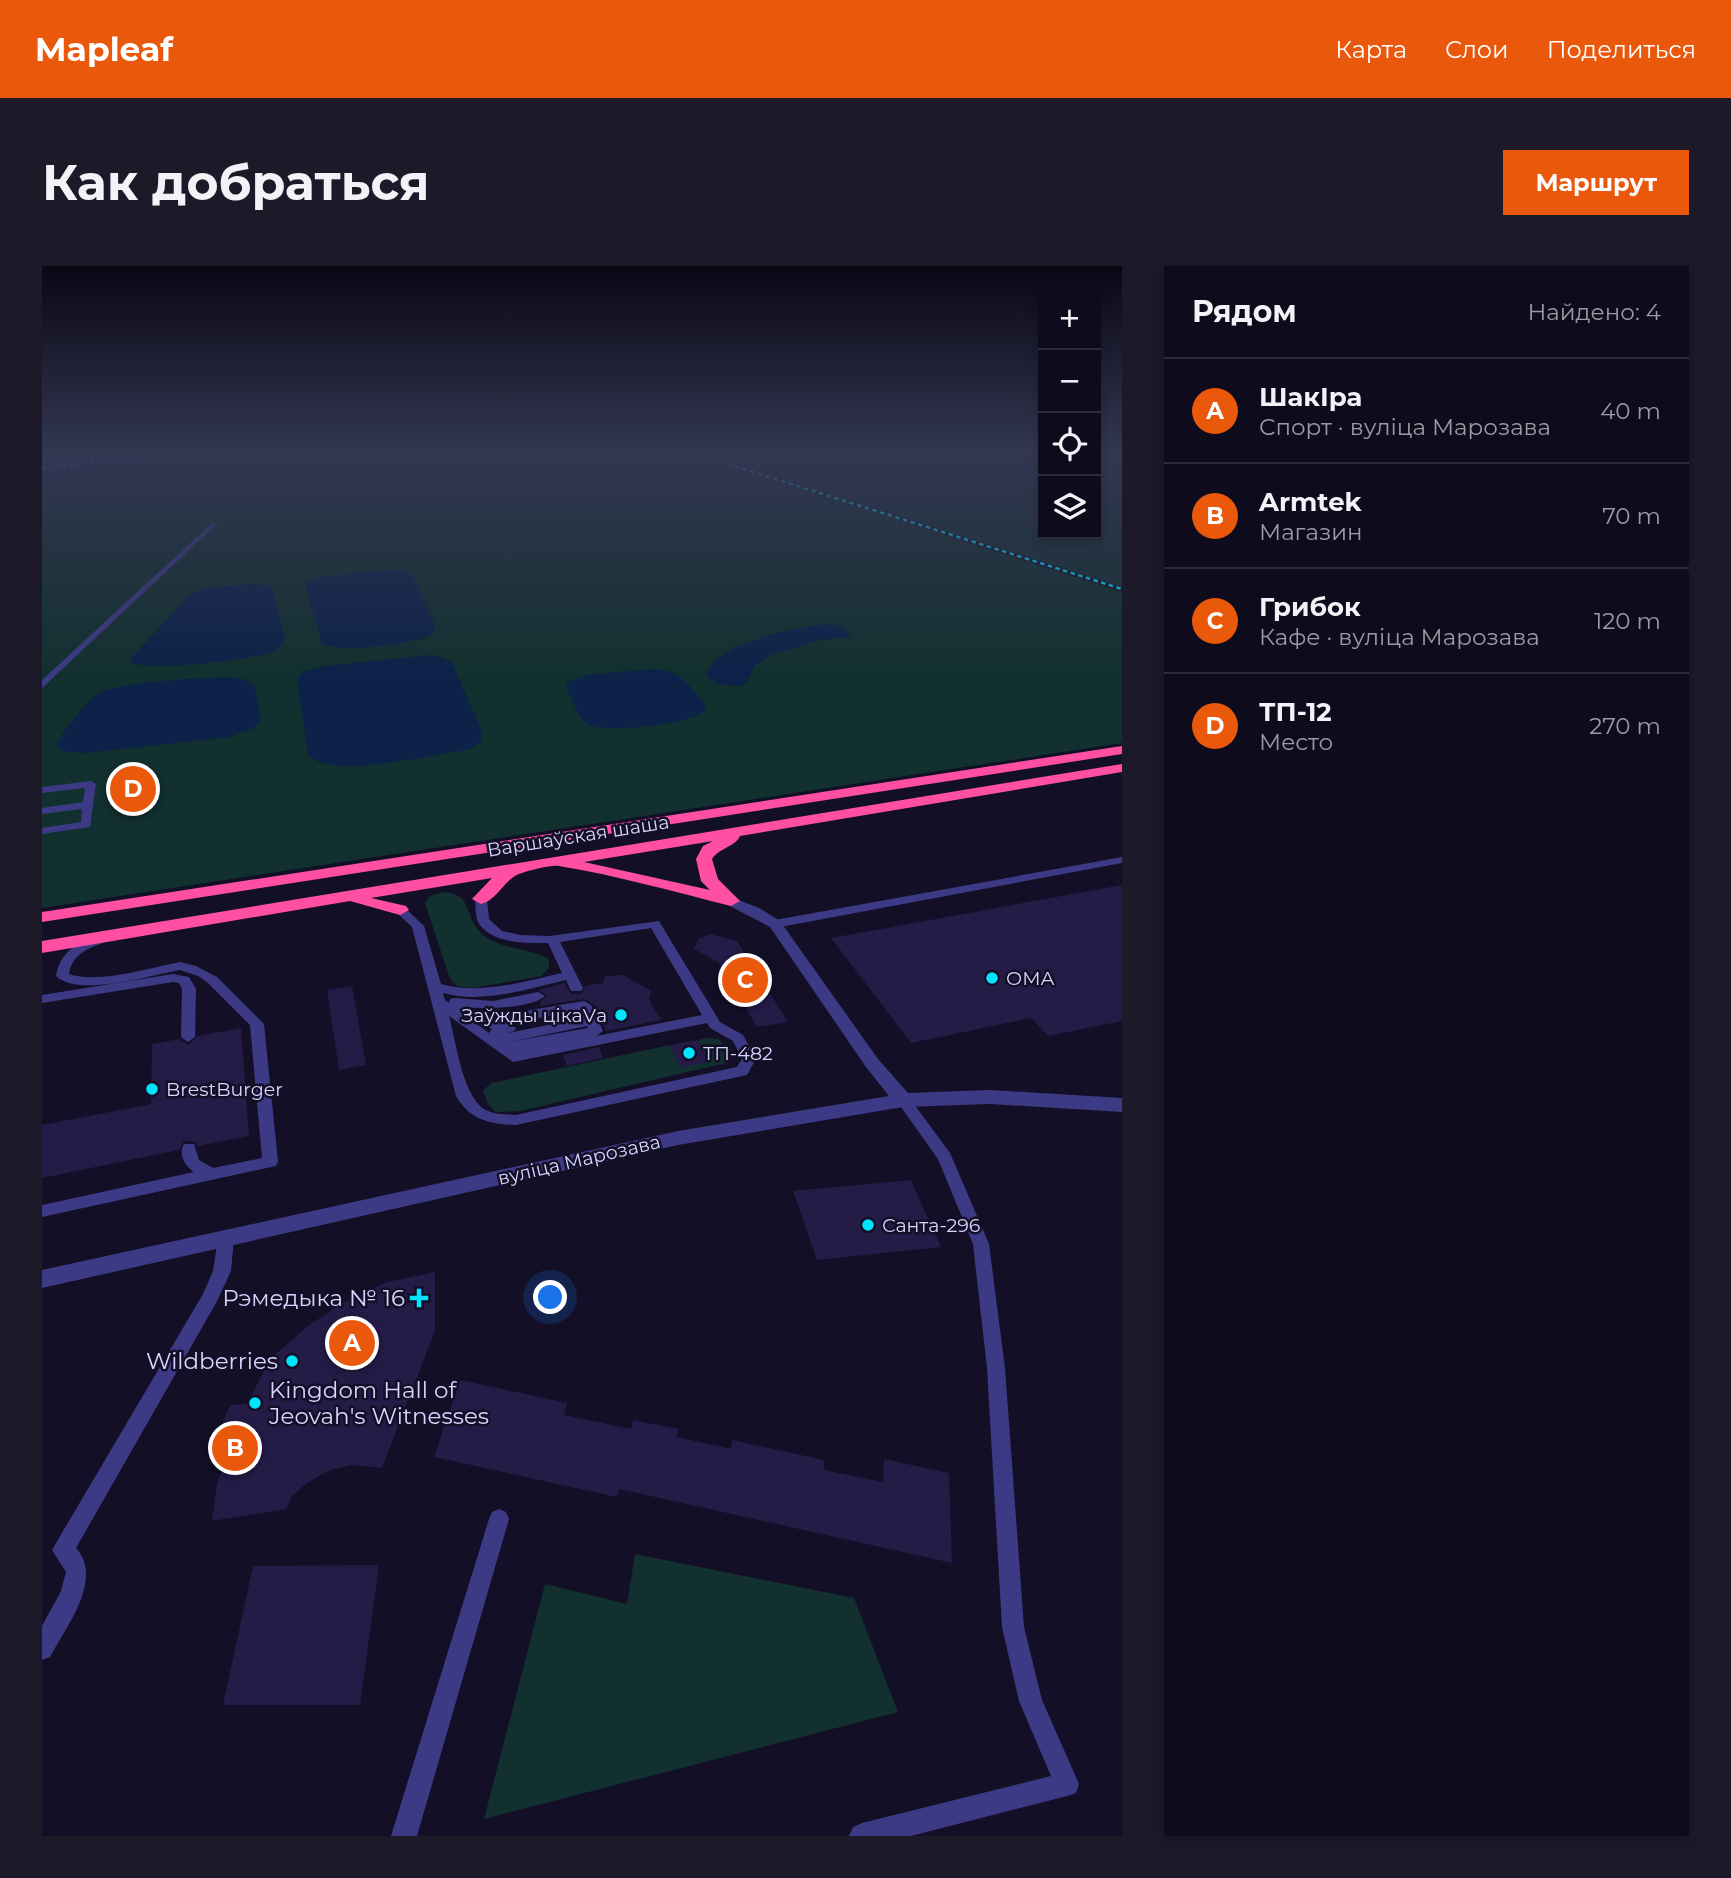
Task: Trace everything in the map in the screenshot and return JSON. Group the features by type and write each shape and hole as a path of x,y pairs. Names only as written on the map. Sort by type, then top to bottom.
{"highway":[{"name":"Варшаўская шаша","path":"42,917 1122,750"},
{"name":"Варшаўская шаша","path":"42,947 1122,768"},
{"path":"731,901 710,881 704,859 709,850 748,830"},
{"path":"551,862 618,873 731,901"},
{"path":"481,899 505,874 522,866"},
{"path":"332,899 377,902 400,910"}],"street":[{"path":"731,901 775,924 872,1063 903,1100"},
{"name":"вуліца Марозава","path":"42,1279 678,1138 903,1100 976,1097 1122,1105"}],"lane":[{"path":"42,685 211,527"},
{"path":"42,790 91,784 86,824 42,831"},
{"path":"42,811 88,805"},
{"path":"775,924 1122,860"},
{"path":"400,910 418,926 463,1096 472,1110 489,1119 516,1120 742,1071 748,1059 738,1038 713,1021 655,924 553,941 528,941 499,934 487,926 478,911 481,899"},
{"path":"42,1211 270,1163 257,1024 205,973 192,967 180,966 85,981 69,982 62,976 66,959 74,950 109,937"},
{"path":"435,994 510,1048 596,1031 553,941"},
{"path":"42,999 173,978 184,981 189,989 188,1037"},
{"path":"435,994 503,1029 582,1003"},
{"path":"435,994 471,994 582,1003"},
{"path":"435,994 513,1058 713,1021"},
{"path":"435,994 493,1005 538,996"},
{"path":"435,994 515,1066 563,1056"},
{"path":"599,1048 713,1021"},
{"path":"862,1836 1067,1784 1031,1702 1013,1627 993,1336 981,1244 945,1157 903,1100"},
{"path":"189,1148 192,1164 211,1175"},
{"path":"42,1649 76,1583 75,1563 63,1550 210,1298 222,1271 226,1238"},
{"path":"404,1836 499,1518"}],"green space":[{"path":"42,527 921,527 1122,592 1122,743 42,908"},
{"path":"934,527 1038,527 1038,539 1101,539 1101,527 1122,527 1122,587"},
{"path":"443,892 453,894 464,901 475,926 488,939 541,955 549,959 549,968 542,976 473,988 457,986 450,979 425,903 430,896"},
{"path":"718,1039 730,1050 730,1059 726,1063 520,1111 495,1112 487,1102 483,1090 492,1083 670,1045 680,1066 708,1062 698,1040"},
{"path":"635,1554 854,1598 898,1712 484,1819 545,1584 627,1604"}],"water":[{"path":"387,570 405,571 412,575 435,625 433,634 411,641 378,646 345,648 323,644 306,588 308,583 321,577"},
{"path":"250,584 272,588 285,637 276,649 260,655 198,664 155,666 130,662 192,593 208,588"},
{"path":"829,624 843,627 851,637 817,640 771,655 755,665 747,681 740,686 718,684 707,676 712,665 739,646 799,628"},
{"path":"430,655 452,663 482,731 481,741 472,748 456,752 356,766 319,762 308,755 297,680 302,672 325,666"},
{"path":"651,669 670,672 680,677 704,704 706,710 684,720 649,726 598,728 585,722 566,687 568,682 587,675"},
{"path":"225,677 244,679 255,686 261,719 254,728 230,737 86,753 65,752 56,746 76,716 101,692 142,683"}],"building":[{"name":"ОМА","path":"1122,885 1122,1021 1048,1036 1031,1018 911,1043 831,938"},
{"path":"710,934 737,941 788,1022 757,1027 718,962 694,949 698,939"},
{"path":"623,975 651,991 649,1000 661,1020 606,1031 593,1004 585,999 541,1006 540,1002 547,995 538,990 564,983 571,994 581,994 585,986 603,983 605,976"},
{"path":"352,986 366,1065 339,1070 327,990"},
{"path":"241,1028 249,1136 197,1146 196,1142 184,1141 179,1150 42,1178 42,1125 151,1104 152,1044 179,1039 188,1045 198,1036"},
{"name":"ТП-482","path":"698,1040 708,1062 680,1067 670,1045"},
{"path":"599,1047 603,1058 567,1066 563,1055"},
{"name":"Санта-296","path":"911,1180 941,1247 817,1260 793,1191"},
{"path":"435,1272 435,1331 382,1468 352,1465 330,1470 307,1483 292,1496 286,1509 212,1521 217,1484 233,1439 216,1437 230,1405 247,1404 271,1358 308,1326 341,1304 387,1282"},
{"path":"460,1380 567,1403 564,1415 631,1429 633,1420 678,1429 677,1437 731,1449 732,1440 824,1460 824,1470 883,1482 884,1459 949,1473 952,1563 619,1489 617,1497 434,1457"},
{"path":"379,1565 360,1705 223,1705 253,1566"}],"railway":[{"path":"928,527 1122,589"}],"place":[{"name":"ТП-12","path":"133,789"},
{"name":"ОМА","path":"992,978"},
{"name":"Грибок","path":"745,980"},
{"name":"Заўжды цікаVа","path":"621,1015"},
{"name":"ТП-482","path":"689,1053"},
{"name":"BrestBurger","path":"152,1089"},
{"name":"Санта-296","path":"868,1225"},
{"name":"Рэмедыка № 16","path":"419,1298"},
{"name":"ШакІра","path":"352,1343"},
{"name":"Wildberries","path":"292,1361"},
{"name":"Kingdom Hall of Jeovah's Witnesses","path":"255,1403"},
{"name":"Armtek","path":"235,1448"}]}
